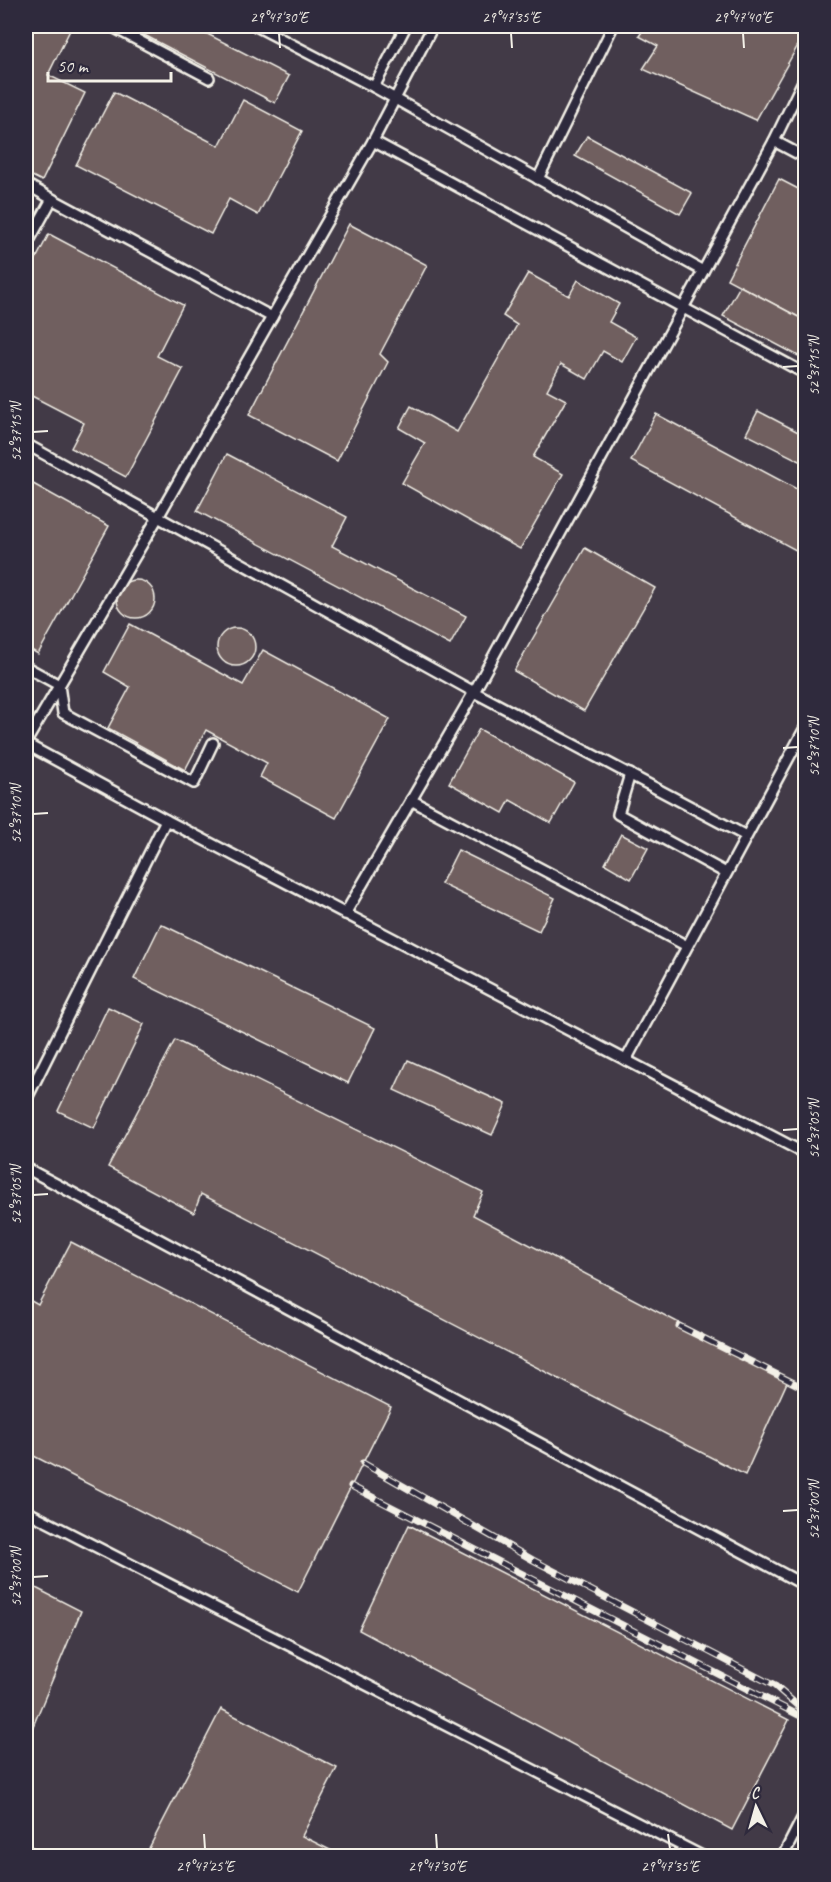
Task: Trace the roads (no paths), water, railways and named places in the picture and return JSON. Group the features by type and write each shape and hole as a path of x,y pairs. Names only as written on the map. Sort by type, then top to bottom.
{"lane":[{"path":"111,26 209,78"},
{"path":"256,26 374,87 703,272"},
{"path":"374,87 406,26"},
{"path":"433,26 373,141 26,743 166,820 806,1154"},
{"path":"538,179 613,26"},
{"path":"345,914 474,692 774,141 806,75"},
{"path":"373,141 806,374"},
{"path":"774,141 806,158"},
{"path":"26,184 272,317"},
{"path":"26,246 52,199"},
{"path":"26,444 474,692 746,836"},
{"path":"26,667 59,685"},
{"path":"59,685 63,713 194,783 213,743"},
{"path":"626,1060 806,726"},
{"path":"630,774 618,814 726,873"},
{"path":"411,800 687,946"},
{"path":"26,1100 166,820"},
{"path":"26,1168 806,1586"},
{"path":"26,1511 702,1857"},
{"path":"783,1857 806,1810"}],"railway":[{"path":"679,1326 806,1389"},
{"path":"363,1463 533,1560 775,1686 806,1713"},
{"path":"351,1486 806,1719"},
{"path":"26,1847 44,1856"}]}
